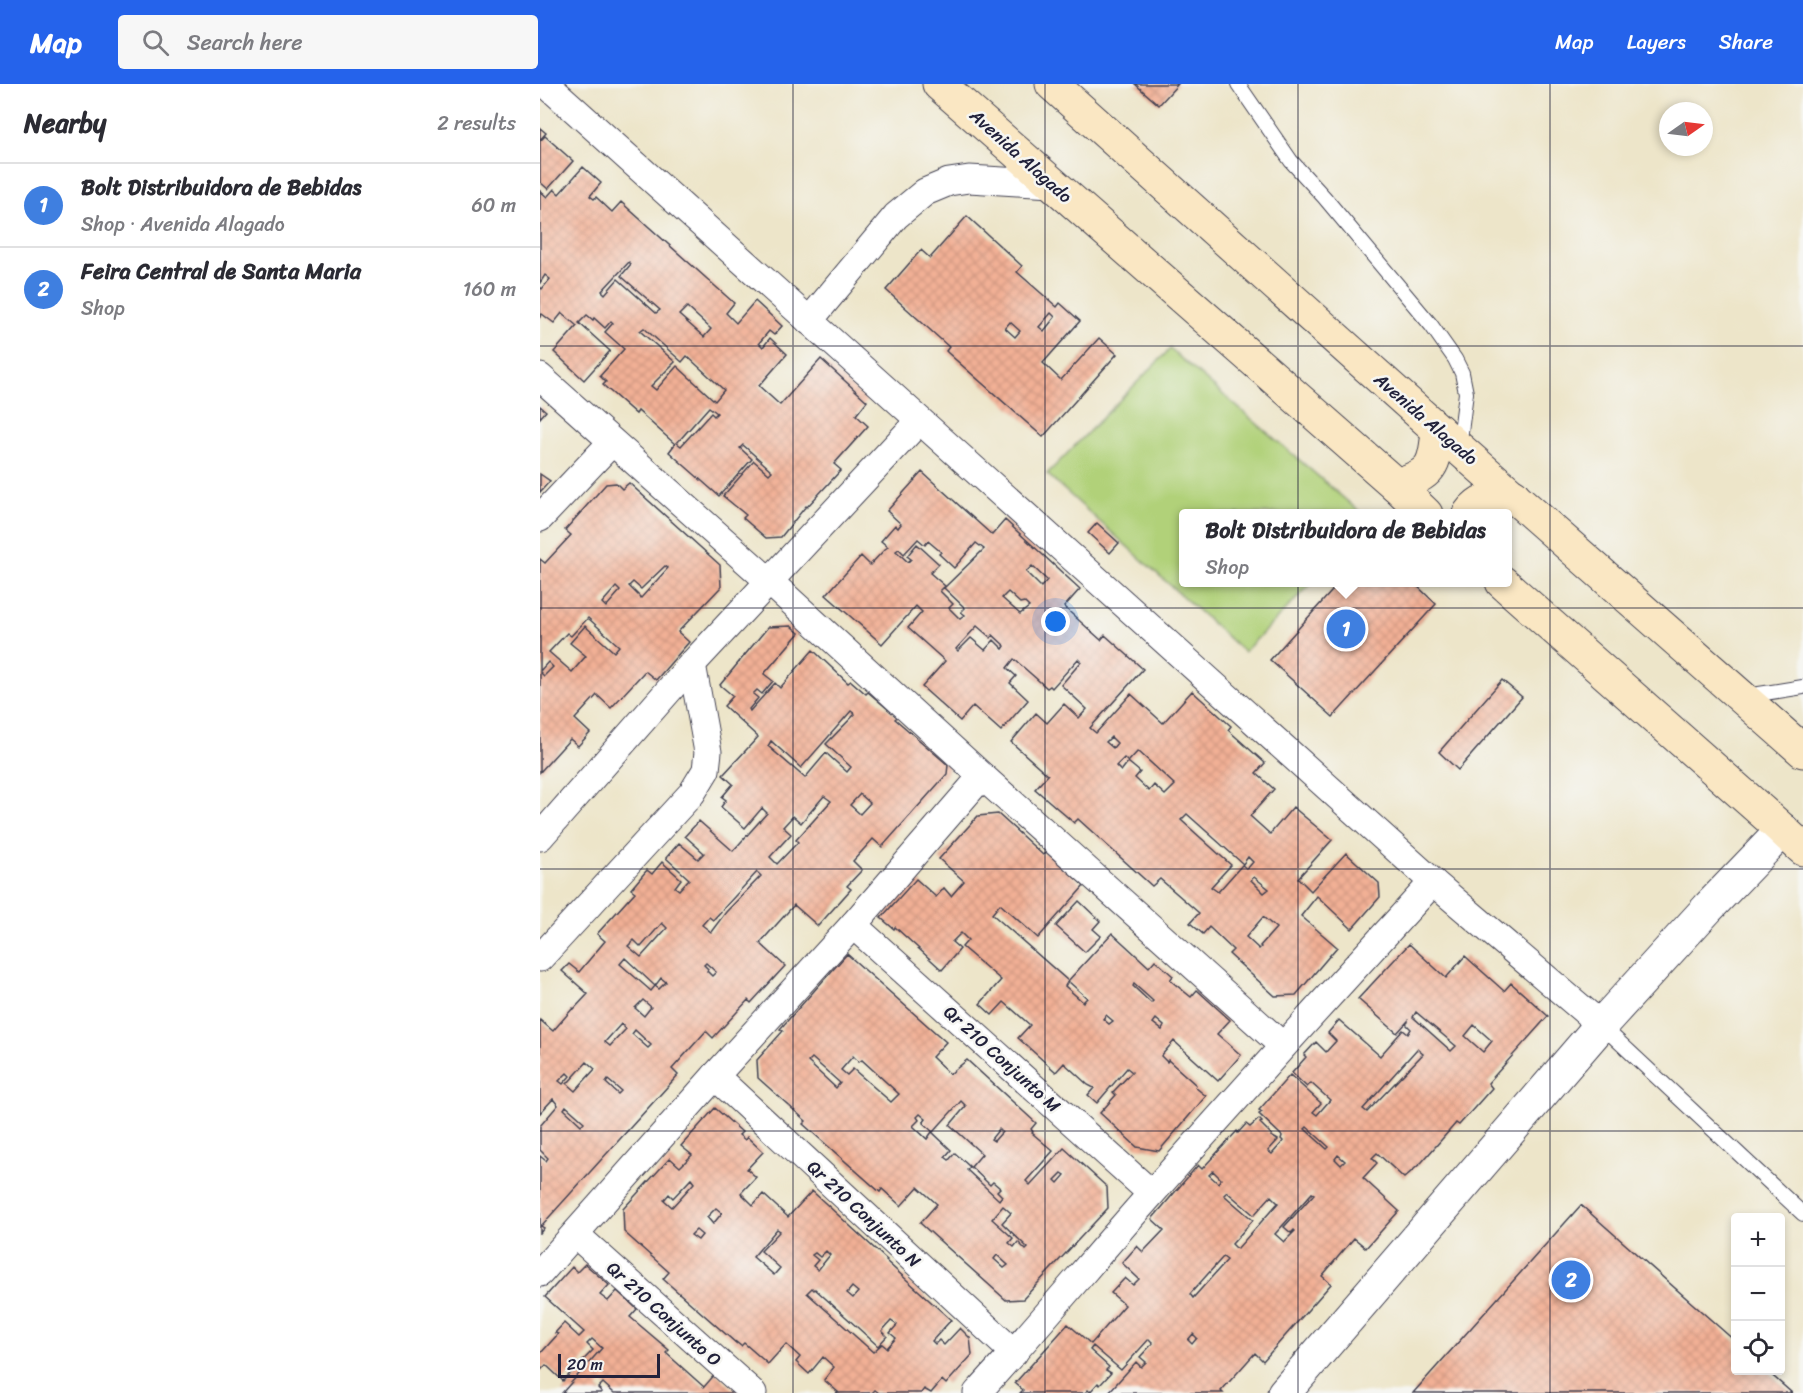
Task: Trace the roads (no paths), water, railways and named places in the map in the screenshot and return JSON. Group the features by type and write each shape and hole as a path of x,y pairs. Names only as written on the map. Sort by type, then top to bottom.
{"main road":[{"name":"Avenida Alagado","path":"939,84 1422,509"},
{"name":"Avenida Alagado","path":"1052,84 1448,440 1803,751"},
{"path":"1396,485 1424,474 1431,466 1436,448 1448,440"},
{"path":"1472,509 1476,504 1488,499 1513,495"},
{"path":"1508,587 1793,840"}],"street":[{"path":"546,84 1433,882 1600,1025"},
{"path":"808,321 896,216 925,192 949,182 969,179 1052,184"},
{"path":"540,377 1283,1046"},
{"path":"540,837 692,664 919,421"},
{"path":"540,518 612,442"},
{"path":"540,958 692,793 706,770 708,752 692,664"},
{"path":"540,1273 853,925 982,776"},
{"path":"1284,1393 1600,1025 1708,908 1793,840"},
{"path":"977,1393 1283,1046 1433,882"},
{"name":"Qr 210 Conjunto M","path":"853,925 1151,1194"},
{"name":"Qr 210 Conjunto N","path":"715,1076 1014,1353"},
{"name":"Qr 210 Conjunto O","path":"575,1234 753,1393"}],"lane":[{"path":"1238,84 1291,161 1332,206 1431,325 1455,359 1462,373 1466,393 1448,440"},
{"path":"1742,697 1803,687"},
{"path":"1600,1025 1803,1214"}],"place":[{"name":"Bolt Distribuidora de Bebidas","path":"1346,629"},
{"name":"Feira Central de Santa Maria","path":"1571,1280"}]}
